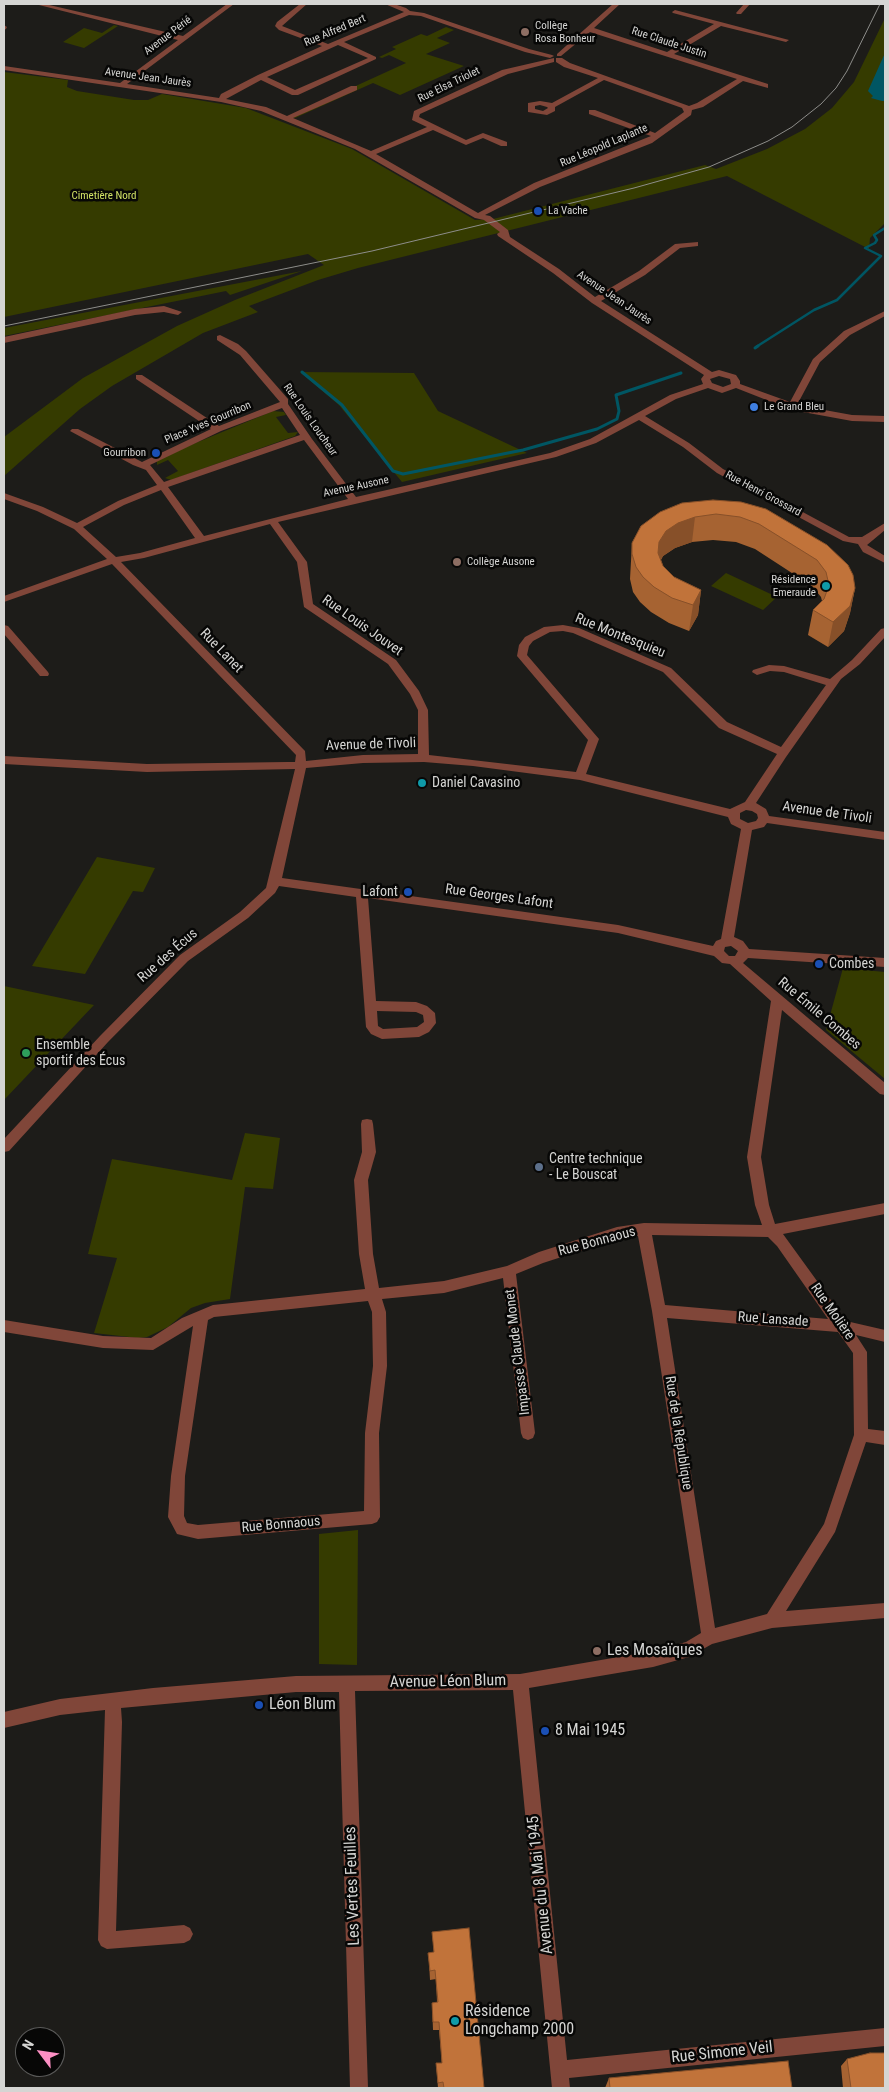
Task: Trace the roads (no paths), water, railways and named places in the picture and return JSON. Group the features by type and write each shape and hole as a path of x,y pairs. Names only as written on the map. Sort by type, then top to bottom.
{"street":[{"path":"44,4 184,39"},
{"name":"Avenue Périé","path":"120,86 231,4"},
{"path":"304,4 279,23 278,26 281,29 328,46"},
{"path":"388,4 404,9 408,13 422,14 527,51 555,58 567,65 688,108 700,106 742,79"},
{"path":"555,58 617,4"},
{"path":"739,12 746,4"},
{"path":"675,12 786,40"},
{"name":"Rue Alfred Bert","path":"221,100 224,96 261,77 337,42 408,13"},
{"path":"667,54 720,23"},
{"name":"Rue Claude Justin","path":"589,29 765,86"},
{"path":"261,77 295,93 374,58 337,42"},
{"name":"Rue Elsa Triolet","path":"433,127 415,118 417,113 505,72 555,58"},
{"name":"Avenue Jean Jaurès","path":"4,68 257,107 288,118 371,154 478,216 489,226 507,236 595,302 710,375"},
{"path":"552,106 567,100 603,78"},
{"path":"288,118 354,88"},
{"name":"Rue Léopold Laplante","path":"478,216 538,185 657,136 688,113 688,108"},
{"path":"592,112 657,136"},
{"path":"371,154 433,127 466,143 483,135 504,144"},
{"path":"595,302 642,273 664,254 678,246 695,244"},
{"path":"4,340 135,312 164,309 178,312"},
{"path":"792,407 816,362 847,333 885,313"},
{"name":"Rue Louis Loucheur","path":"220,338 243,353 285,401 284,404 306,436 354,500"},
{"path":"719,373 729,374 736,379 735,385 730,389 722,390 708,385 705,380 710,375 719,373"},
{"path":"139,377 218,429"},
{"name":"Avenue Ausone","path":"5,597 114,560 121,560 354,500 553,455 593,441 673,397 708,385"},
{"path":"735,385 792,407 852,418 885,418"},
{"name":"Place Yves Gourribon","path":"143,466 153,459 218,429 284,404"},
{"name":"Rue Henri Grossard","path":"639,416 686,445 720,471 754,490 846,539 855,541 865,540"},
{"path":"75,431 149,468 201,539"},
{"path":"77,527 121,503 163,486 306,436"},
{"name":"Rue Lanet","path":"4,496 40,509 77,527 114,560 301,754 300,764"},
{"name":"Rue Louis Jouvet","path":"272,520 302,562 308,605 392,662 415,693 423,710 424,758"},
{"path":"885,526 865,540 862,545 866,550 885,560"},
{"path":"4,628 44,674"},
{"name":"Rue Montesquieu","path":"580,776 594,739 522,656 524,644 529,639 548,629 563,628 575,630 667,670 723,725 783,752"},
{"path":"750,806 751,801 783,752 833,683 885,631"},
{"path":"757,672 769,668 784,669 833,683"},
{"name":"Avenue de Tivoli","path":"4,760 144,768 287,766 363,760 424,758 473,762 580,776 734,814"},
{"name":"Rue des Écus","path":"4,1147 184,958 266,896 275,881 300,764"},
{"path":"750,806 759,809 764,819 756,826 747,827 738,823 734,814 741,807 750,806"},
{"name":"Avenue de Tivoli","path":"764,819 885,836"},
{"path":"727,941 747,827"},
{"name":"Rue Georges Lafont","path":"275,881 618,929 718,952"},
{"path":"362,893 372,1004 372,1027 375,1031 382,1034 419,1032 426,1029 430,1023 429,1013 423,1009 416,1007 380,1007 372,1004"},
{"path":"739,957 739,944 727,941 718,946 718,952 726,960 739,957 885,962"},
{"name":"Rue Émile Combes","path":"739,957 744,972 885,1090"},
{"name":"Rue Molière","path":"772,1620 830,1527 861,1434 860,1352 782,1242 770,1231 762,1205 754,1157 778,999"},
{"path":"367,1124 369,1152 361,1180 366,1254 373,1295"},
{"name":"Rue Bonnaous","path":"4,1326 103,1342 153,1344 187,1322 213,1311 444,1287 509,1271 539,1258 617,1233 644,1229 770,1231 885,1208"},
{"name":"Rue de la République","path":"644,1229 659,1311 709,1637"},
{"name":"Impasse Claude Monet","path":"509,1271 528,1433"},
{"name":"Rue Bonnaous","path":"202,1317 178,1476 176,1517 182,1529 198,1532 372,1517 372,1433 380,1366 379,1312 373,1295"},
{"name":"Rue Lansade","path":"659,1311 843,1326 885,1336"},
{"path":"861,1434 885,1438"},
{"name":"Avenue Léon Blum","path":"4,1720 60,1707 296,1684 520,1682 653,1659 689,1650 709,1637 772,1620 885,1611"},
{"name":"Avenue du 8 Mai 1945","path":"520,1682 561,2088"},
{"name":"Les Vertes Feuilles","path":"347,1683 359,2088"},
{"path":"112,1701 114,1722 107,1940 184,1934"},
{"name":"Rue Simone Veil","path":"559,2070 885,2037"}],"water":[{"path":"885,53 885,101 882,101 871,98 873,96 868,91"}],"waterway":[{"path":"756,347 814,310 837,300 881,256 865,248 875,243 877,240 874,235 885,228"},
{"path":"302,372 342,405 393,471 403,474 523,450 597,429 617,419 619,411 616,395 681,373"}],"tram line":[{"path":"4,326 372,251 634,188 709,167 768,141 792,127 821,104 836,88 847,71 880,4"}],"place":[{"name":"Collège Rosa Bonheur","path":"525,32"},
{"name":"La Vache","path":"538,211"},
{"name":"Le Grand Bleu","path":"754,407"},
{"name":"Gourribon","path":"156,453"},
{"name":"Collège Ausone","path":"457,562"},
{"name":"Résidence Emeraude","path":"826,586"},
{"name":"Daniel Cavasino","path":"422,783"},
{"name":"Lafont","path":"408,892"},
{"name":"Combes","path":"819,964"},
{"name":"Ensemble sportif des Écus","path":"26,1053"},
{"name":"Centre technique - Le Bouscat","path":"539,1167"},
{"name":"Les Mosaïques","path":"597,1651"},
{"name":"Léon Blum","path":"259,1705"},
{"name":"8 Mai 1945","path":"545,1731"},
{"name":"Résidence Longchamp 2000","path":"455,2021"}],"park label":[{"name":"Cimetière Nord","path":"104,196"}]}
